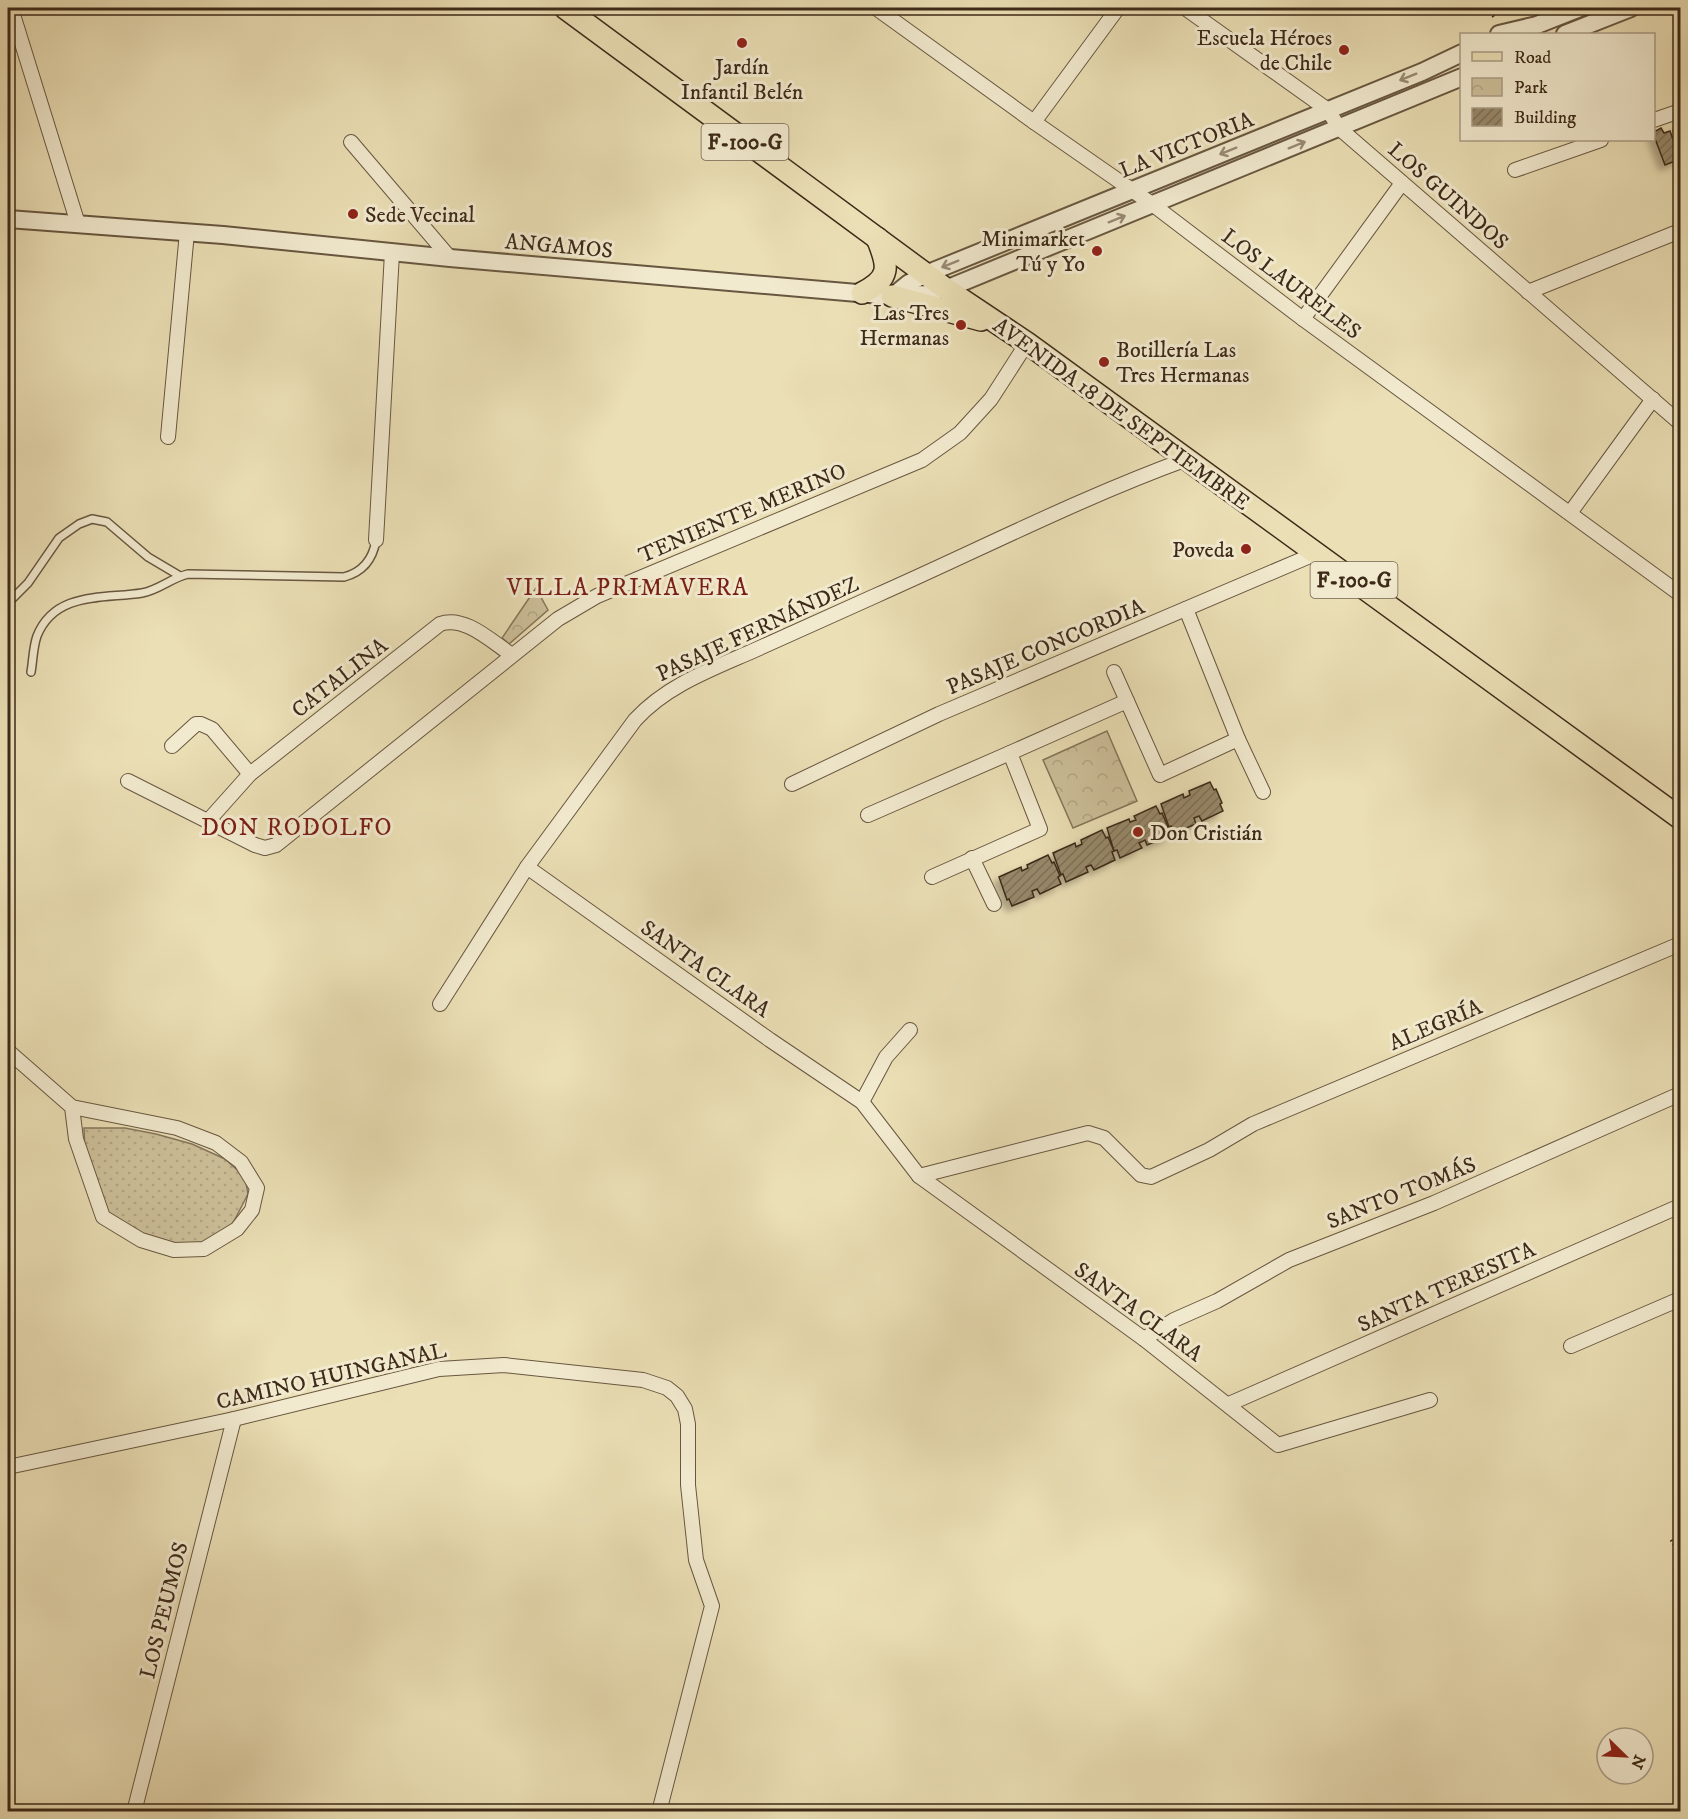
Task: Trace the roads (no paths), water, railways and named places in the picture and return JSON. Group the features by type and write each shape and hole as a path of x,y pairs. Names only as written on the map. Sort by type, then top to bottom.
{"main road":[{"name":"AVENIDA 18 DE SEPTIEMBRE","path":"565,8 946,289 1027,343 1680,818"},
{"path":"862,293 879,283 884,273 885,260 877,238"},
{"path":"892,296 1000,325"}],"street":[{"path":"11,8 78,224"},
{"name":"LOS LAURELES","path":"876,8 1152,204 1303,319 1680,594"},
{"path":"1034,122 1118,8"},
{"name":"LOS GUINDOS","path":"1185,8 1328,110 1339,128 1680,423"},
{"path":"1503,33 1537,25 1580,8"},
{"path":"1568,33 1631,8"},
{"name":"LA VICTORIA","path":"926,274 1422,72 1460,53"},
{"name":"LA VICTORIA","path":"946,289 1460,77"},
{"path":"1655,119 1680,111"},
{"path":"351,142 450,258"},
{"path":"1515,170 1580,143"},
{"path":"1303,319 1402,183"},
{"name":"ANGAMOS","path":"8,219 187,232 450,258 892,296 926,294 946,289"},
{"path":"1528,292 1680,231"},
{"path":"168,437 187,232"},
{"path":"376,540 392,252"},
{"path":"892,296 926,274"},
{"name":"TENIENTE MERINO","path":"208,822 265,848 276,845 558,619 597,596 922,460 960,433 991,399 1027,343"},
{"path":"1570,513 1653,399"},
{"name":"PASAJE FERNÁNDEZ","path":"440,1004 526,867 649,704 670,689 1091,497 1187,459"},
{"name":"PASAJE CONCORDIA","path":"792,784 939,714 1317,553"},
{"path":"1186,609 1238,739 1263,792"},
{"name":"CATALINA","path":"208,822 250,774 440,624 449,621 457,622 512,655"},
{"path":"1114,672 1160,775 1238,739"},
{"path":"868,815 1127,701"},
{"path":"171,746 196,724 206,726 212,729 250,774"},
{"path":"932,878 972,858 1040,830 1010,753"},
{"path":"128,781 208,822"},
{"path":"972,858 994,904"},
{"name":"SANTA CLARA","path":"526,867 770,1040 862,1102 919,1176 1144,1339 1278,1445 1430,1400"},
{"name":"ALEGRÍA","path":"919,1176 1088,1133 1104,1138 1141,1175 1151,1176 1209,1150 1253,1124 1680,944"},
{"path":"862,1102 886,1057 910,1030"},
{"path":"8,1051 72,1107 177,1128 216,1143 241,1162 257,1188 252,1210 237,1229 204,1249 174,1250 141,1240 103,1217 76,1139 72,1107"},
{"name":"SANTO TOMÁS","path":"1144,1339 1174,1320 1217,1302 1289,1260 1434,1203 1680,1094"},
{"name":"SANTA TERESITA","path":"1229,1404 1680,1206"},
{"path":"1571,1346 1680,1299"},
{"name":"CAMINO HUINGANAL","path":"8,1467 234,1419 439,1369 504,1365 643,1380 667,1388 677,1396 685,1409 688,1424 688,1485 696,1560 711,1606 659,1812"},
{"name":"LOS PEUMOS","path":"134,1812 234,1419"}],"lane":[{"path":"8,603 28,583 59,538 79,524 92,519 107,522 148,556 180,576"},
{"path":"31,672 37,637 48,620 63,607 83,598 149,592 188,574 344,577 357,573 365,567 371,559 376,540"}],"place":[{"name":"Jardín Infantil Belén","path":"742,43"},
{"name":"Escuela Héroes de Chile","path":"1344,50"},
{"name":"Sede Vecinal","path":"353,214"},
{"name":"Minimarket Tú y Yo","path":"1097,251"},
{"name":"Las Tres Hermanas","path":"961,325"},
{"name":"Botillería Las Tres Hermanas","path":"1104,362"},
{"name":"Poveda","path":"1246,549"},
{"name":"Don Cristián","path":"1138,832"}],"district":[{"name":"VILLA PRIMAVERA","path":"628,587"},
{"name":"DON RODOLFO","path":"297,827"}]}
